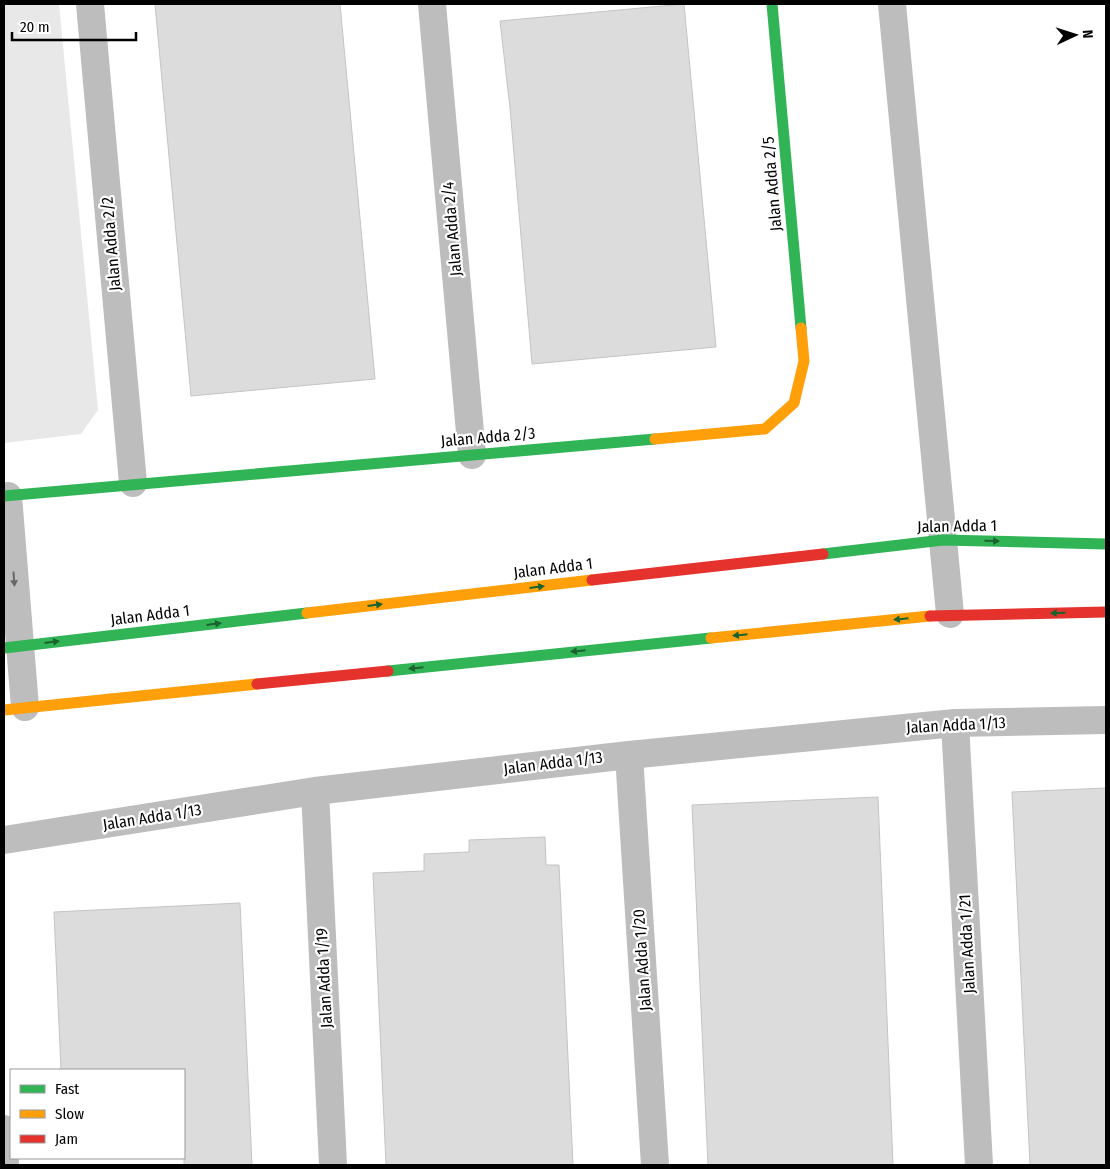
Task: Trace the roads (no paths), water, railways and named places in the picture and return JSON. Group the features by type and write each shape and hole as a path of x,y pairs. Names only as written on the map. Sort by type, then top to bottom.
{"street":[{"name":"Jalan Adda 2/2","path":"90,4 133,483"},
{"name":"Jalan Adda 2/4","path":"432,4 472,455"},
{"name":"Jalan Adda 2/5","path":"772,4 804,361"},
{"path":"892,4 950,614"},
{"name":"Jalan Adda 2/3","path":"6,496 133,483 765,429 794,403 804,361"},
{"path":"6,496 14,708 950,614 1106,612"},
{"name":"Jalan Adda 1","path":"12,647 943,540 1106,544"},
{"name":"Jalan Adda 1/13","path":"4,840 316,791 629,755 955,723 1106,720"},
{"name":"Jalan Adda 1/21","path":"955,723 979,1165"},
{"name":"Jalan Adda 1/20","path":"629,755 655,1165"},
{"name":"Jalan Adda 1/19","path":"316,791 333,1165"},
{"path":"4,1129 5,1165"}]}
